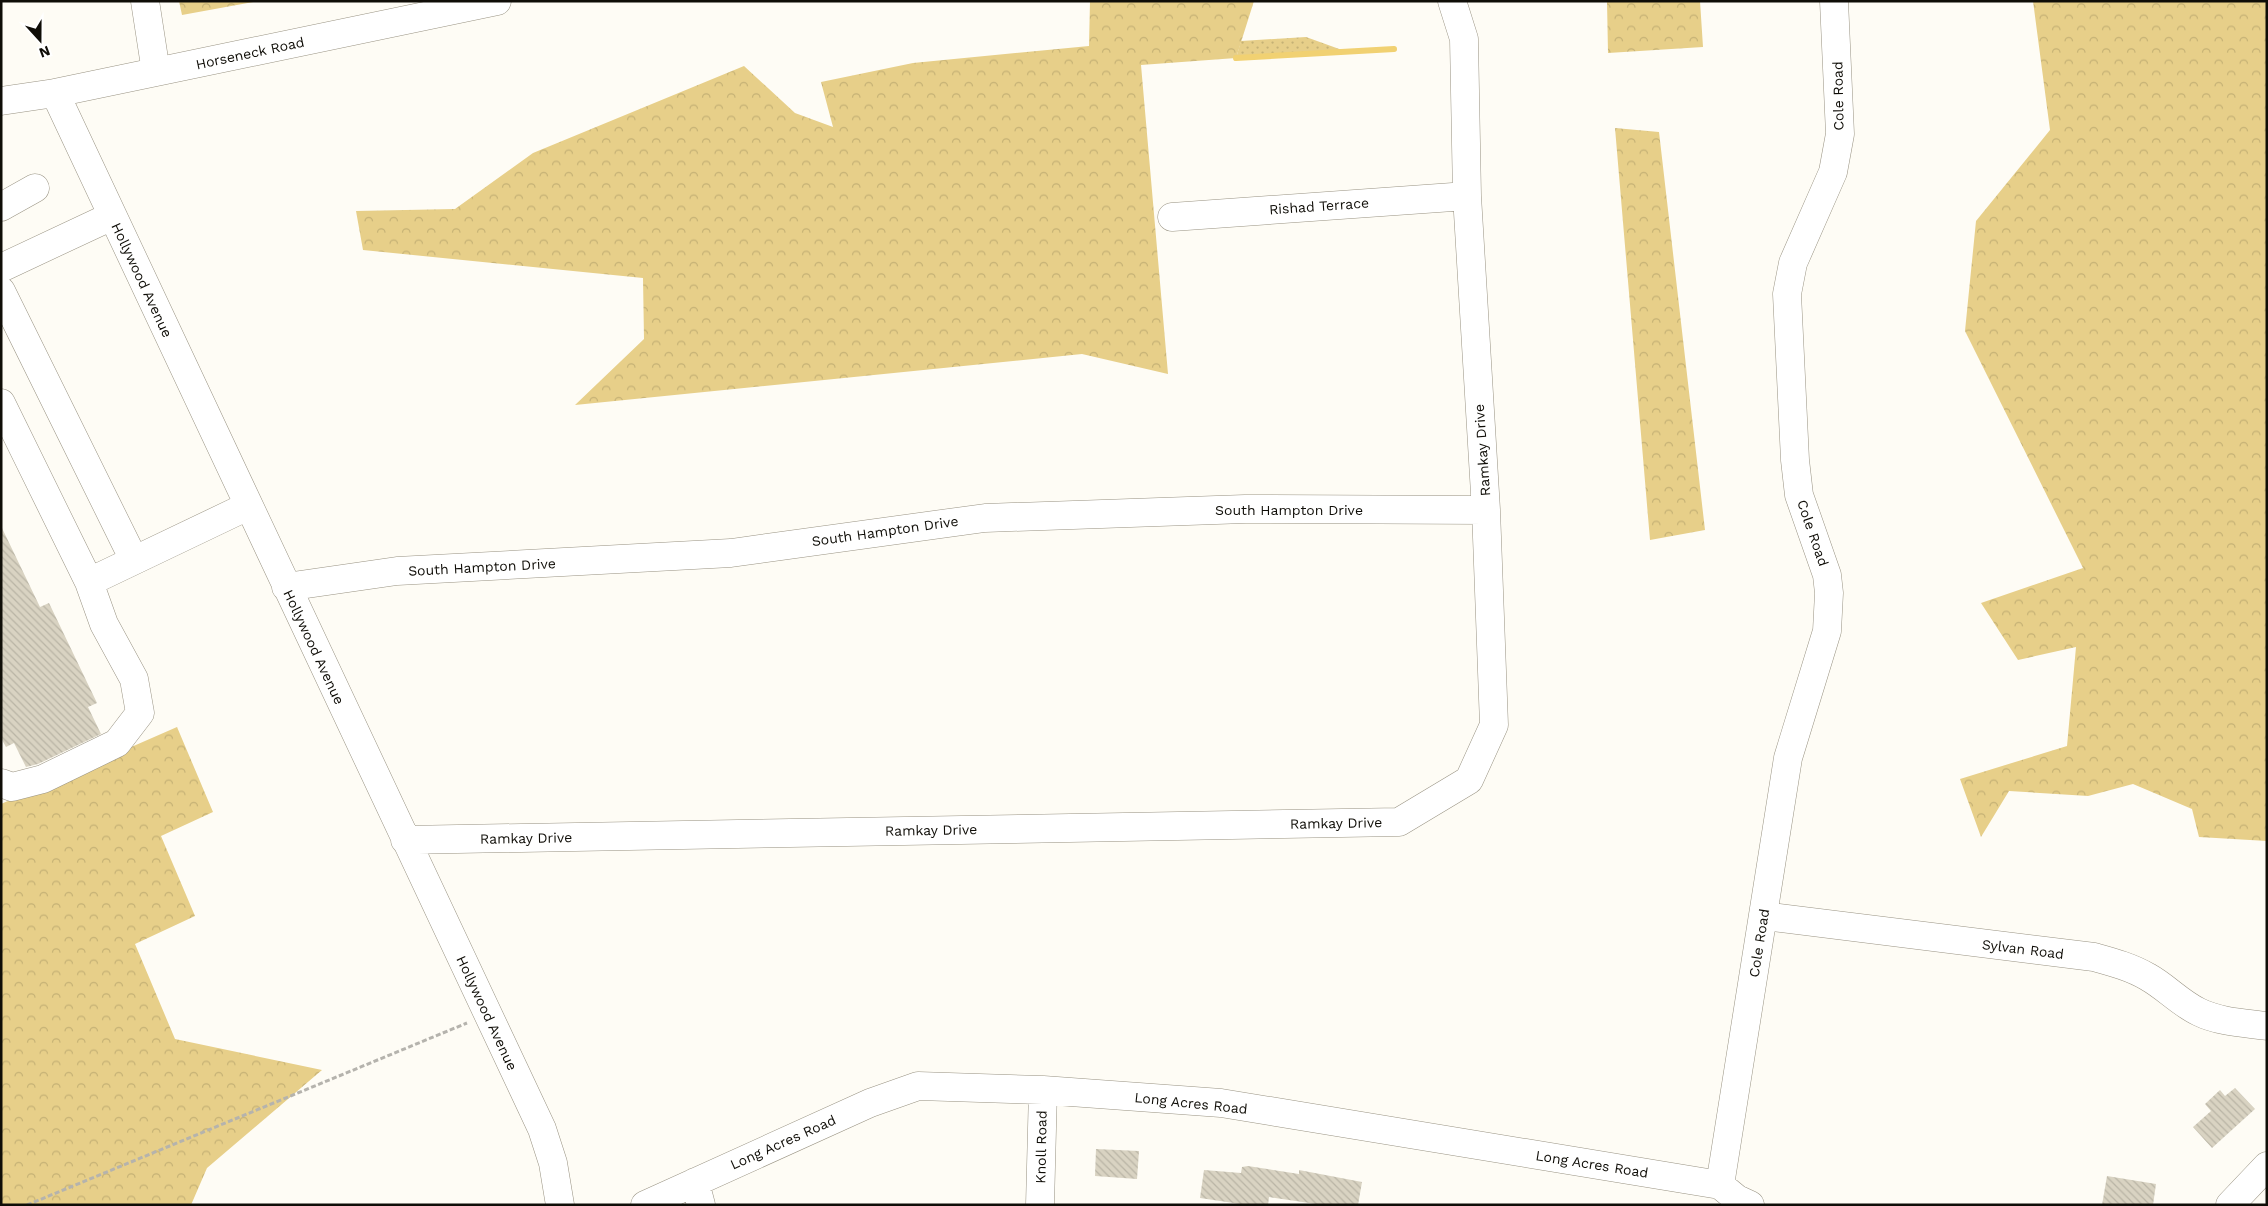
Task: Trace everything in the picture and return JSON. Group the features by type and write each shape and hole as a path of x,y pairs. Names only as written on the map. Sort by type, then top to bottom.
{"street":[{"path":"144,1 156,72"},
{"name":"Horseneck Road","path":"1,100 55,93 497,1"},
{"name":"Ramkay Drive","path":"405,840 1399,822 1469,780 1494,725 1486,510 1467,196 1464,39 1452,1"},
{"name":"Cole Road","path":"1720,1184 1788,758 1827,632 1829,610 1827,575 1799,495 1795,460 1787,294 1793,263 1833,172 1840,134 1834,1"},
{"name":"Hollywood Avenue","path":"55,93 542,1129 553,1163 560,1205"},
{"path":"1,207 35,188"},
{"name":"Rishad Terrace","path":"1172,217 1467,196"},
{"path":"1,268 112,216"},
{"path":"1,292 134,560"},
{"path":"1,403 89,582 104,624 134,679 140,713 116,743 43,779 12,788 1,784"},
{"path":"89,582 248,506"},
{"name":"South Hampton Drive","path":"286,587 397,571 731,552 986,518 1245,509 1486,510"},
{"name":"Sylvan Road","path":"1764,916 2094,957 2122,965 2149,977 2183,1004 2201,1013 2233,1022 2267,1026"},
{"name":"Long Acres Road","path":"645,1205 698,1194 870,1103 918,1086 1043,1090 1220,1103 1720,1184"},
{"name":"Knoll Road","path":"1040,1205 1043,1090"},
{"path":"2230,1205 2267,1166"},
{"path":"1720,1184 1737,1199 1750,1205"}],"path":[{"path":"27,1205 488,1014"}],"green space":[{"path":"179,1 259,1 182,15"},
{"path":"1090,1 1254,1 1236,58 1141,65 1168,374 1082,354 575,405 644,339 643,278 363,250 356,211 455,209 533,153 744,66 795,113 833,127 821,82 913,63 1089,46"},
{"path":"1607,1 1700,1 1703,47 1608,53"},
{"path":"2033,1 2267,1 2267,841 2199,837 2192,809 2133,784 2088,796 2009,791 1981,837 1960,779 2067,746 2076,647 2018,660 1981,603 2083,568 1965,331 1976,221 2050,130"},
{"path":"1306,37 1342,50 1236,58 1241,41"},
{"path":"1615,128 1659,132 1705,530 1650,540"},
{"path":"177,727 213,812 161,836 195,916 135,944 175,1039 322,1070 207,1168 191,1205 1,1205 1,804"}],"building":[{"path":"1,526 40,607 49,603 97,703 88,707 101,734 38,764 26,767 14,743 6,747 1,738"},
{"path":"2235,1088 2255,1109 2212,1148 2193,1127 2211,1111 2205,1104 2220,1090 2225,1096"},
{"path":"1096,1149 1139,1151 1137,1179 1095,1176"},
{"path":"1248,1166 1299,1174 1299,1170 1362,1182 1358,1205 1323,1205 1269,1197 1268,1205 1247,1205 1200,1198 1204,1170 1241,1173 1242,1167"},
{"path":"2107,1176 2156,1184 2153,1205 2102,1205"}],"waterway":[{"path":"1236,58 1394,49"}]}
